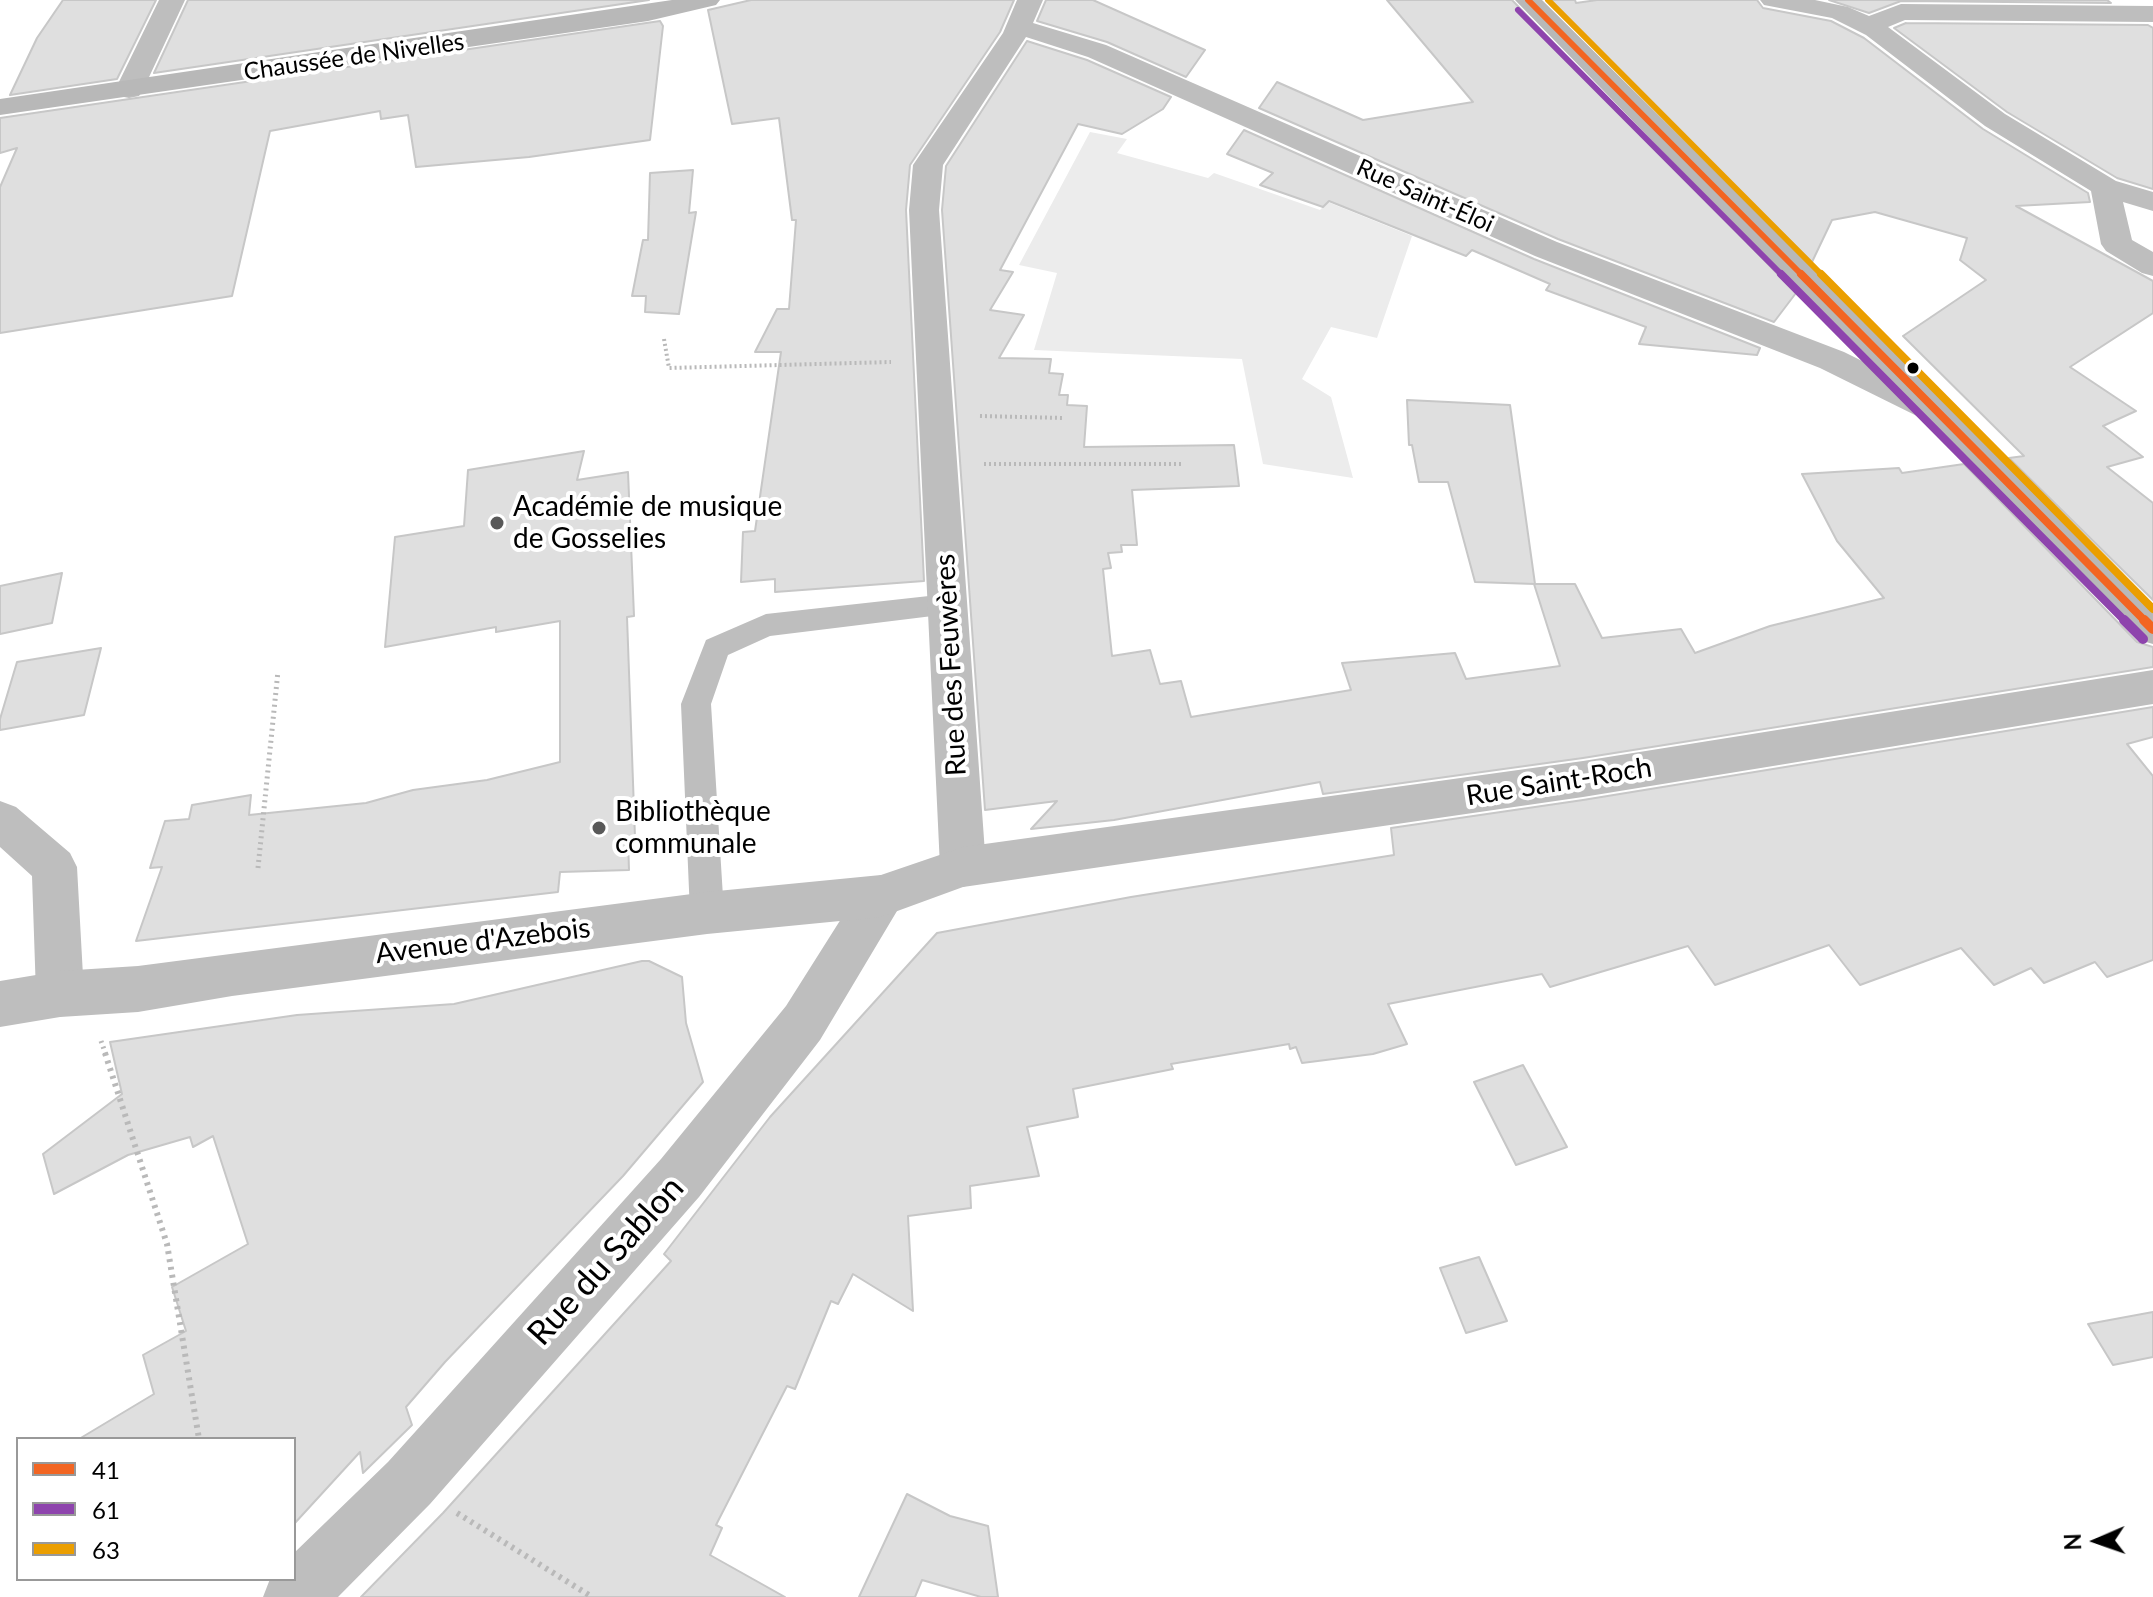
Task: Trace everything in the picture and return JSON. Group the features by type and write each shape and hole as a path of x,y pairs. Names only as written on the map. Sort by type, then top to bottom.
{"main road":[{"name":"Chaussée de Nivelles","path":"0,107 648,13 707,0"},
{"path":"1528,0 2153,629"}],"street":[{"path":"129,90 172,0"},
{"path":"1773,0 1839,12 2153,14"},
{"path":"1868,12 1935,73 1995,120 2105,187 2153,202"},
{"name":"Rue Saint-Éloi","path":"1025,13 1097,51 1546,249 1832,360 1937,412"},
{"name":"Rue des Feuwères","path":"963,867 924,210 928,165 1025,13"},
{"path":"2105,187 2117,244 2153,266"},
{"path":"1832,360 1855,358 1872,346"},
{"name":"Rue Saint-Roch","path":"963,867 1583,779 2153,687"},
{"path":"0,820 54,867 73,994"},
{"name":"Avenue d'Azebois","path":"0,1004 707,913 881,896 963,867"},
{"name":"Rue du Sablon","path":"294,1597 409,1483 680,1178 803,1023 881,896"}],"lane":[{"path":"707,913 696,704 716,648 766,625 947,605"}],"path":[{"path":"664,339 669,368 933,361"},
{"path":"936,415 1063,418"},
{"path":"939,464 1183,464"},
{"path":"258,868 278,671"},
{"path":"73,994 167,1244 199,1437"},
{"path":"409,1483 592,1597"}],"shaded area":[{"path":"1090,132 1127,139 1117,153 1208,178 1214,173 1320,210 1328,202 1412,236 1377,338 1331,327 1302,379 1331,397 1353,478 1263,464 1242,359 1034,350 1057,273 1019,265"}],"building":[{"path":"63,0 156,0 117,79 10,95 37,38"},
{"path":"188,0 649,0 154,73"},
{"path":"751,0 1014,0 1000,32 910,165 906,210 924,581 775,592 775,579 741,582 743,532 755,531 781,352 755,352 777,309 789,309 796,220 792,220 779,118 732,124 708,10"},
{"path":"1046,0 1093,0 1205,50 1186,77 1107,42 1037,21"},
{"path":"1387,0 1512,0 1796,293 1774,322 1558,239 1259,108 1277,82 1363,120 1473,102"},
{"path":"1546,0 1575,0 1576,3 1597,0 1757,0 1763,8 1831,21 1864,38 1983,129 2088,193 2090,202 2016,206 2153,281 2153,313 2070,367 2136,411 2103,426 2143,457 2107,467 2153,503 2153,600 2009,458 2024,456 1903,336 1986,280 1960,260 1967,238 1875,212 1832,220 1812,262"},
{"path":"1829,0 2107,0 2111,3 1901,1 1869,13"},
{"path":"660,21 663,26 650,140 529,157 416,167 408,115 381,119 380,111 270,131 232,296 0,333 0,187 17,148 0,153 0,118"},
{"path":"1906,23 2148,25 2153,28 2153,189 2117,178 2007,112 1894,28"},
{"path":"1027,41 1087,60 1171,97 1163,109 1122,134 1078,124 1000,270 1013,272 990,310 1024,315 999,358 1051,359 1049,373 1063,374 1059,395 1068,395 1067,405 1087,406 1084,447 1234,445 1239,486 1132,490 1137,545 1121,545 1122,552 1108,553 1111,568 1103,569 1112,656 1150,650 1160,684 1181,681 1191,717 1351,690 1342,663 1455,653 1466,679 1560,666 1534,584 1575,584 1602,638 1681,629 1695,653 1770,626 1884,598 1837,541 1802,474 1899,468 1902,473 1964,464 2137,642 2153,647 2153,667 1583,758 1323,794 1320,782 1114,820 1031,829 1057,801 985,810 942,210 946,166"},
{"path":"1244,130 1534,259 1760,348 1757,355 1639,344 1646,327 1546,290 1550,284 1472,250 1466,256 1329,201 1323,207 1260,185 1273,173 1227,154"},
{"path":"693,170 689,213 696,212 679,314 645,312 646,296 632,296 643,240 648,240 650,173"},
{"path":"1407,400 1510,405 1535,584 1475,582 1448,482 1419,482 1412,445 1409,445"},
{"path":"584,451 577,480 628,472 634,616 627,617 635,837 628,839 629,870 560,872 558,892 136,941 162,867 150,868 165,821 189,819 192,805 251,795 249,815 366,803 413,790 487,780 560,762 560,621 496,632 496,627 385,647 395,537 464,526 468,470"},
{"path":"62,573 52,623 0,634 0,586"},
{"path":"101,648 84,715 0,730 0,719 17,662"},
{"path":"2153,707 2153,737 2127,744 2153,776 2153,960 2107,977 2095,962 2044,983 2031,968 1994,985 1961,948 1860,985 1829,945 1715,985 1688,946 1550,987 1542,974 1388,1004 1407,1044 1373,1054 1302,1063 1296,1047 1290,1049 1289,1044 1171,1064 1173,1069 1073,1089 1078,1117 1027,1127 1039,1176 970,1186 971,1208 908,1216 913,1311 853,1274 838,1304 831,1301 795,1389 787,1386 716,1525 722,1528 710,1555 785,1597 361,1597 443,1513 671,1261 664,1254 770,1117 937,933 1131,897 1394,855 1391,828 1583,800"},
{"path":"649,961 682,977 686,1023 703,1082 623,1176 406,1407 412,1425 363,1473 360,1452 296,1522 296,1437 82,1437 154,1394 143,1355 186,1331 172,1287 248,1244 213,1136 193,1147 190,1137 128,1155 54,1194 43,1154 122,1094 110,1042 297,1015 454,1004"},
{"path":"1523,1065 1567,1147 1516,1165 1474,1082"},
{"path":"1479,1257 1507,1321 1466,1333 1440,1268"},
{"path":"2153,1312 2153,1357 2113,1365 2088,1324"},
{"path":"907,1494 950,1516 988,1526 998,1597 981,1597 922,1580 915,1597 859,1597"}],"transit line":[{"name":"41","path":"1528,0 2153,629"},
{"name":"63","path":"1548,0 2153,609"},
{"name":"61","path":"1518,10 2143,639"}],"place":[{"name":"Académie de musique de Gosselies","path":"497,523"},
{"name":"Bibliothèque communale","path":"599,828"}]}
